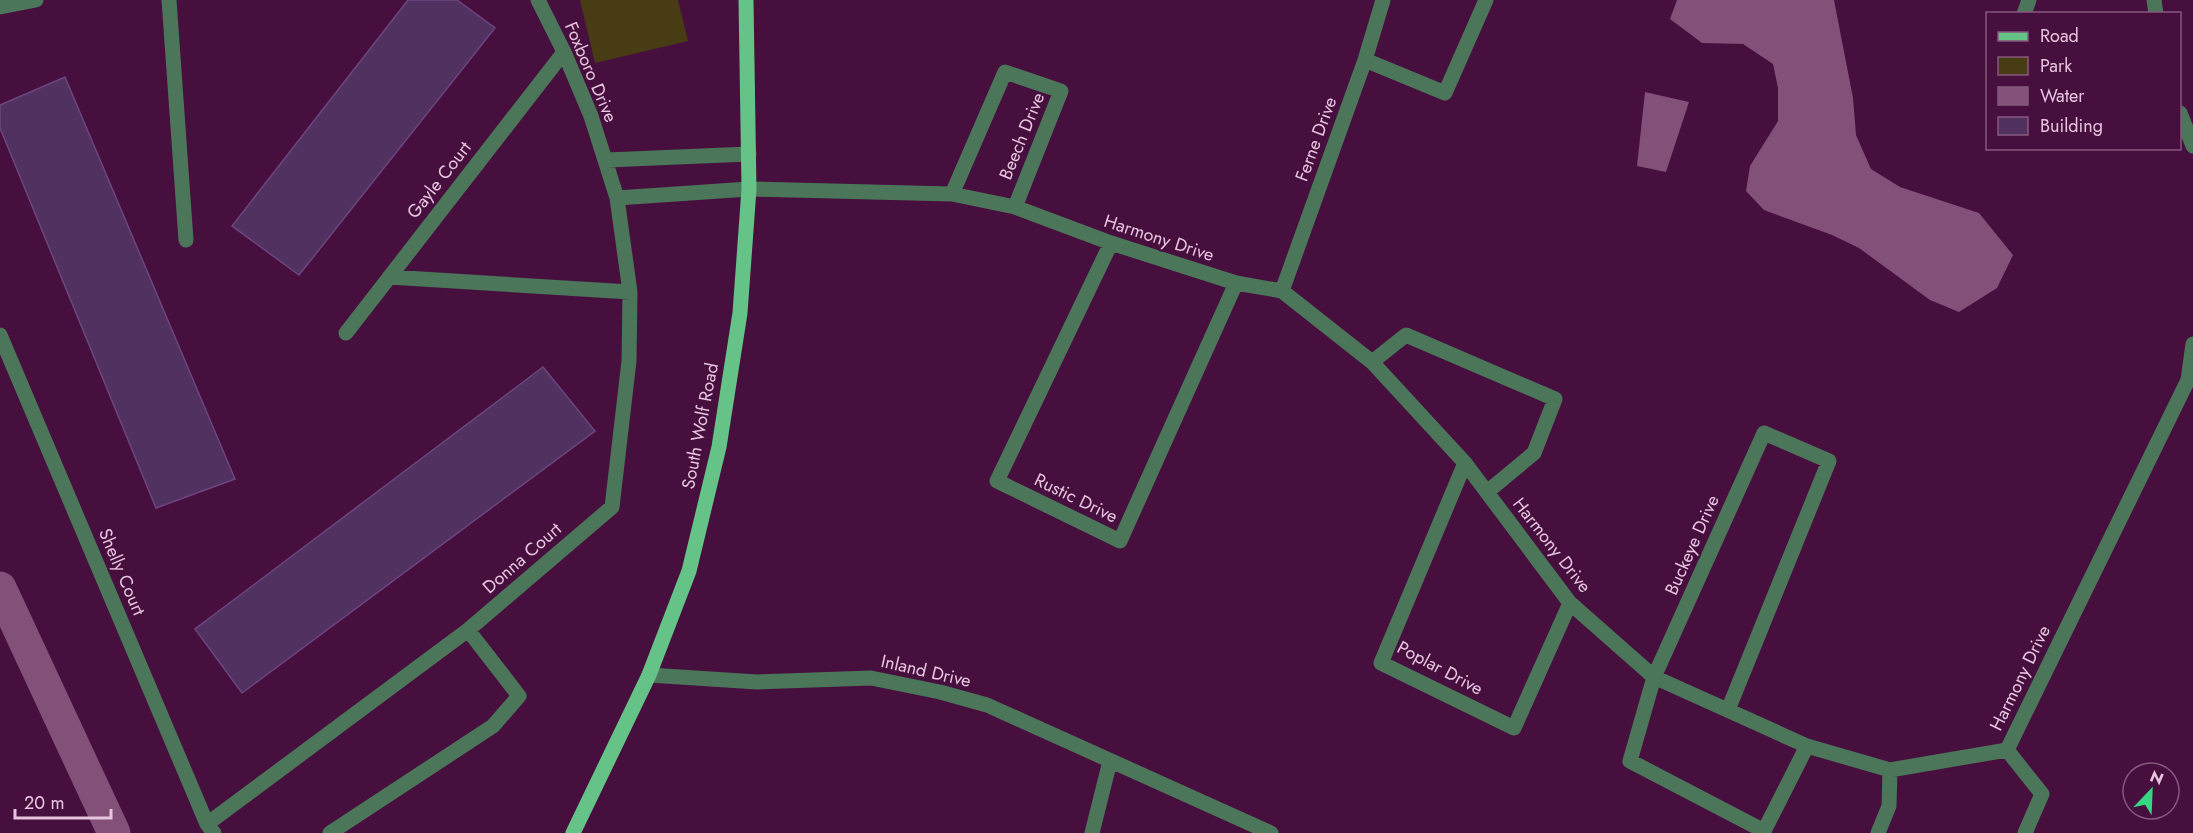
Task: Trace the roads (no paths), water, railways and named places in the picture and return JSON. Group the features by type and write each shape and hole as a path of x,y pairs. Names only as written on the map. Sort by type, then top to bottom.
{"main road":[{"name":"South Wolf Road","path":"573,833 649,675 689,572 719,447 740,314 749,189 746,0"}],"street":[{"path":"0,7 36,0"},
{"path":"169,0 186,240"},
{"name":"Foxboro Drive","path":"538,0 564,52 591,116 618,198"},
{"name":"Ferne Drive","path":"1282,291 1365,60 1383,0"},
{"path":"1365,60 1445,93 1486,0"},
{"name":"Gayle Court","path":"346,333 564,52"},
{"name":"Beech Drive","path":"951,194 1005,72 1061,91 1015,207"},
{"path":"2181,116 2193,146"},
{"path":"607,160 749,153"},
{"path":"618,198 749,189"},
{"name":"Harmony Drive","path":"749,189 951,194 1015,207 1111,243 1236,283 1282,291 1372,362 1465,463 1570,603 1654,677 1807,746 1890,770 2007,750 2188,380 2193,344"},
{"name":"Donna Court","path":"211,828 468,630 612,507 629,361 630,292 618,198"},
{"name":"Rustic Drive","path":"1111,243 997,481 1120,541 1236,283"},
{"path":"389,277 630,292"},
{"name":"Shelly Court","path":"0,335 211,828"},
{"path":"1372,362 1406,335 1555,399 1534,453 1486,492"},
{"name":"Buckeye Drive","path":"1728,710 1829,461 1764,433 1654,677 1630,761 1764,831 1807,746"},
{"name":"Poplar Drive","path":"1465,463 1381,663 1514,728 1570,603"},
{"path":"330,833 493,726 519,696 468,630"},
{"name":"Inland Drive","path":"649,675 757,682 871,678 940,692 987,705 1271,833"},
{"path":"2007,750 2042,794 2025,833"},
{"path":"1092,833 1110,761"},
{"path":"1878,833 1889,806 1890,770"}],"water":[{"path":"1677,0 1834,0 1853,98 1856,135 1871,169 1900,187 1979,213 2013,255 1997,288 1959,312 1930,300 1859,248 1832,235 1764,210 1746,191 1750,166 1778,121 1778,88 1773,64 1743,44 1702,43 1670,19"},
{"path":"1645,92 1689,102 1666,172 1637,166"}],"waterway":[{"path":"0,588 114,833"}]}
